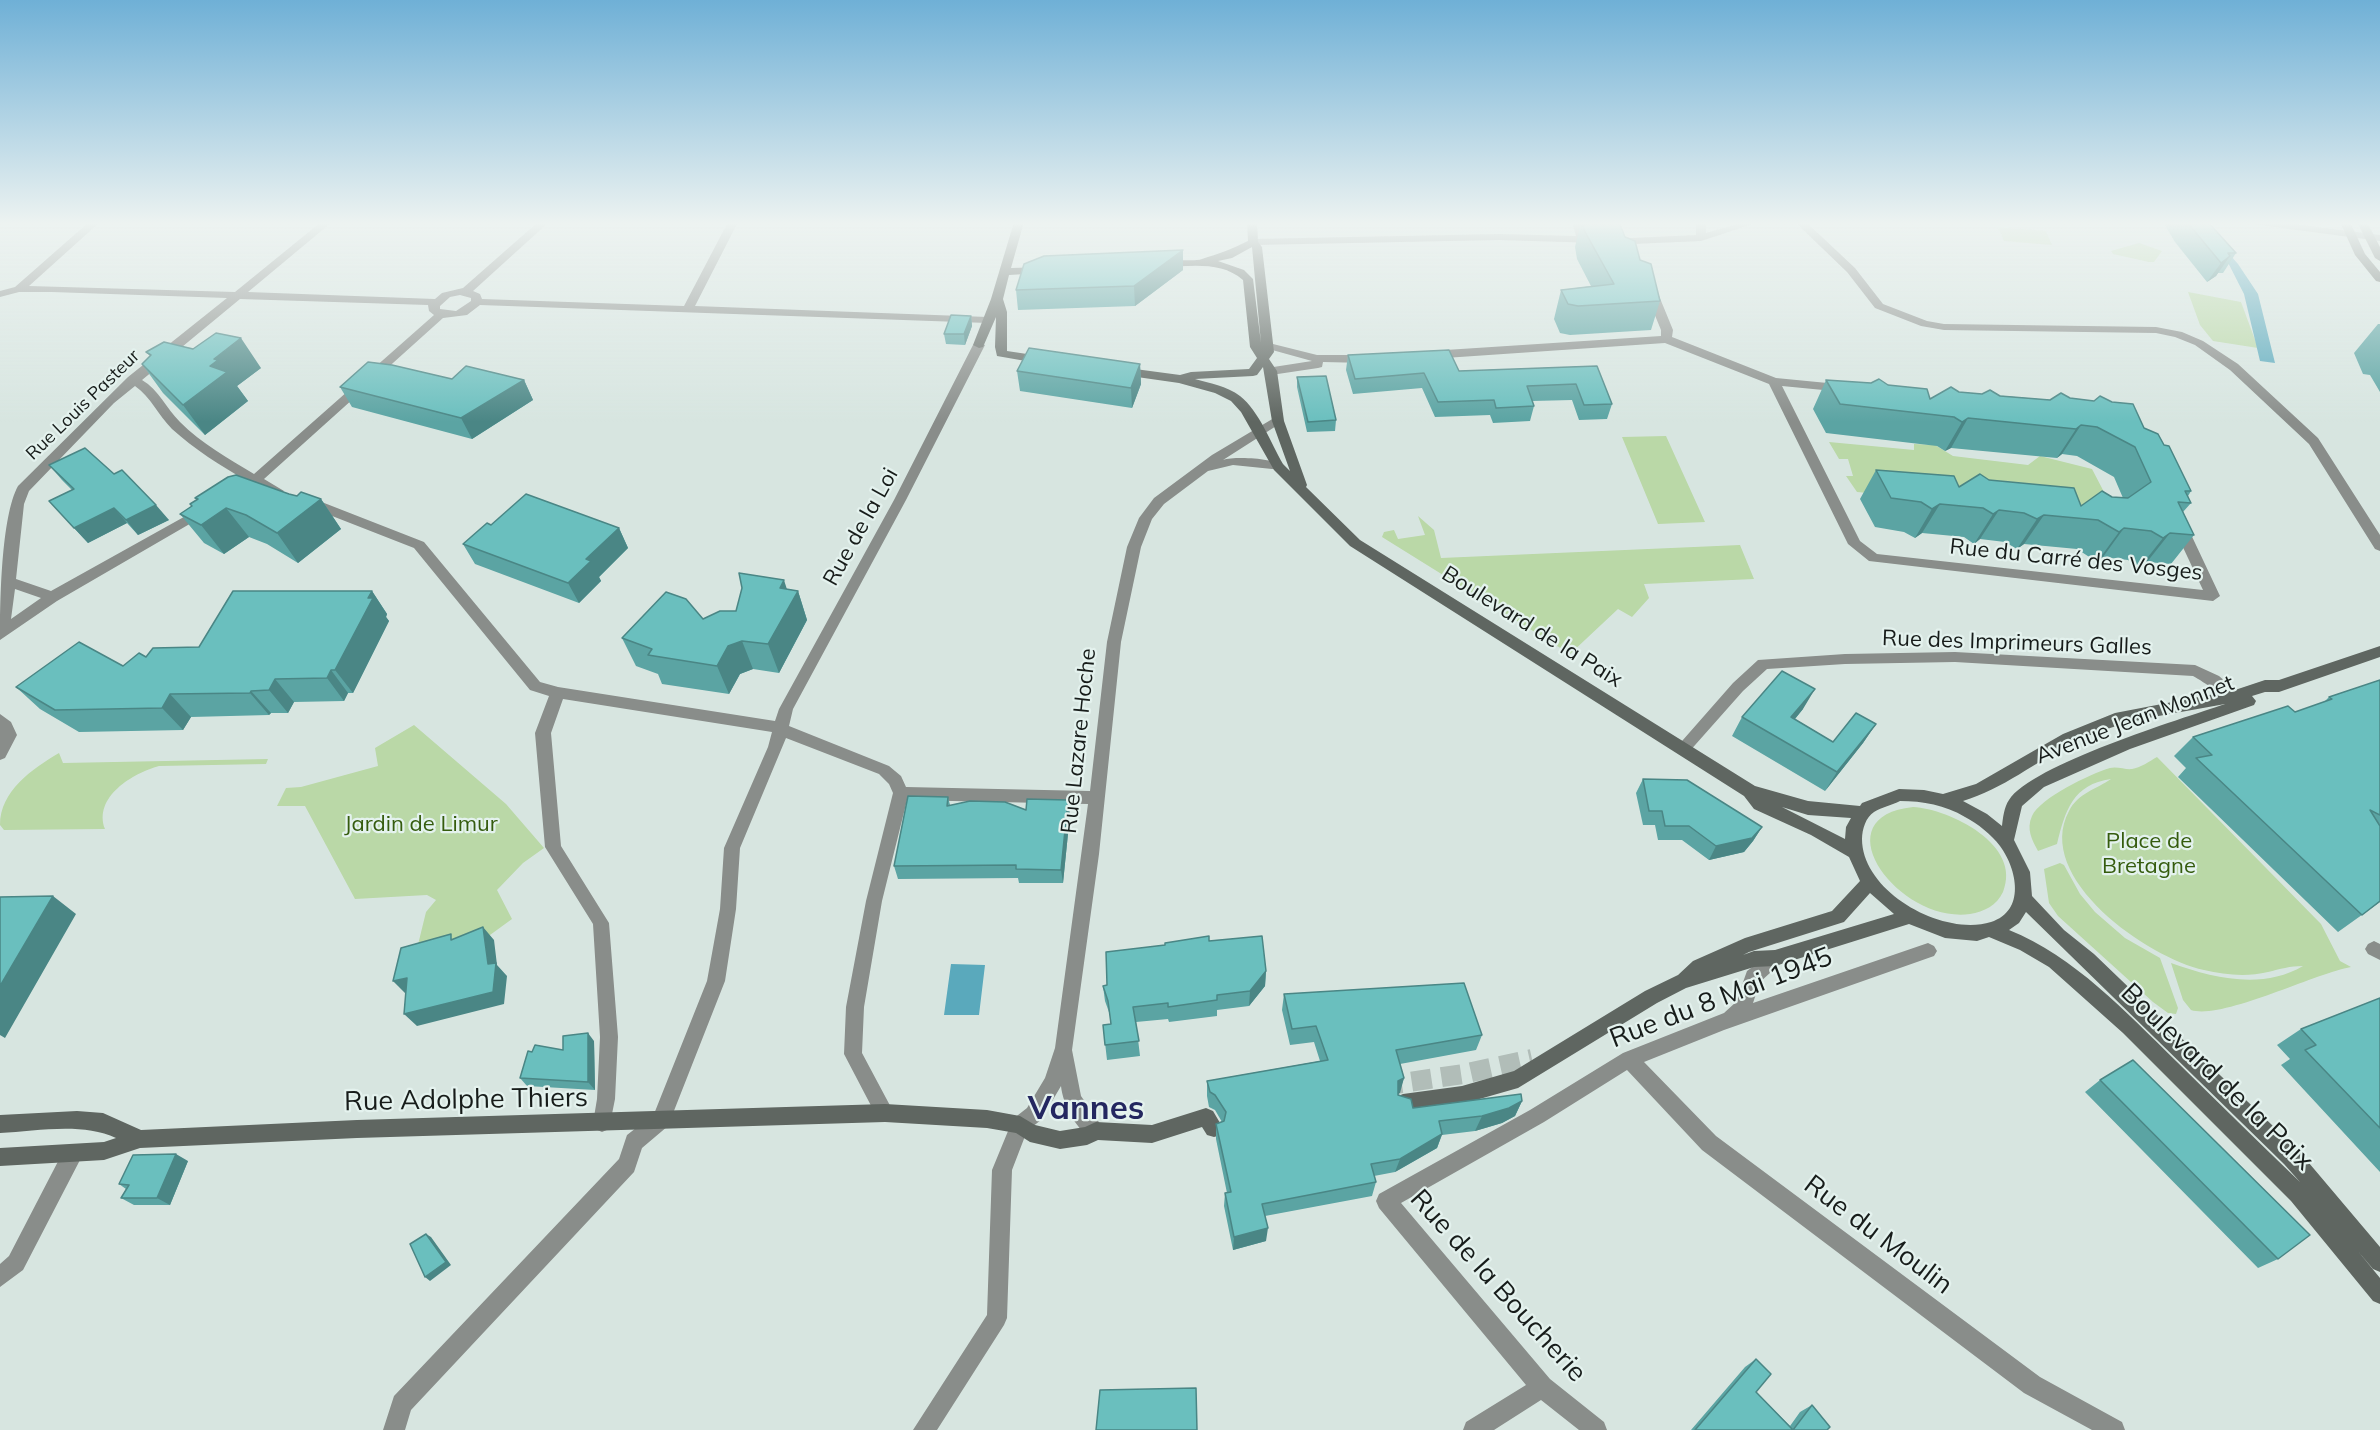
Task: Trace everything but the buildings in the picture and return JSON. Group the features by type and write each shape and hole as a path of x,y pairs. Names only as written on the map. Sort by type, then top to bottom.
{"main road":[{"path":"980,345 999,289"},
{"path":"1249,289 1256,347 1271,371"},
{"path":"1253,372 1263,360 1269,346 1262,289"},
{"path":"997,299 1002,309 998,343 1001,354 1051,361"},
{"path":"1103,368 1180,380 1191,376 1271,371"},
{"name":"Boulevard de la Paix","path":"1271,371 1278,421 1302,488"},
{"name":"Boulevard de la Paix","path":"1180,380 1219,390 1235,398 1246,410 1278,468 1302,488 1355,543 1750,791 1808,808 1863,813"},
{"name":"Avenue Jean Monnet","path":"1945,800 1981,789 2068,738 2090,728 2146,711 2235,696 2265,686 2278,686 2380,651"},
{"name":"Avenue Jean Monnet","path":"2006,841 2015,803 2038,783 2125,745 2272,693 2278,686"},
{"name":"Boulevard de la Paix","path":"1750,791 1760,804 1816,830 1854,852"},
{"path":"1899,795 1922,795 1945,800 1978,816 2006,841 2023,870 2024,899 2012,919 1990,930 1959,933 1942,930 1909,917 1887,901 1869,883 1854,852 1854,830 1863,813 1878,801 1899,795"},
{"path":"1403,1103 1491,1088 1518,1079 1534,1064 1558,1054 1683,981 1699,967 1745,946 1838,916 1869,883"},
{"name":"Boulevard de la Paix","path":"2024,899 2291,1157 2380,1262"},
{"path":"1683,981 1706,976 1754,959 1775,958 1909,917"},
{"name":"Boulevard de la Paix","path":"1990,930 2026,945 2055,962 2129,1027 2298,1194 2380,1294"},
{"name":"Rue Adolphe Thiers","path":"0,1157 104,1150 140,1139 357,1129 885,1113 987,1119 1020,1125"},
{"name":"Rue Adolphe Thiers","path":"0,1124 77,1120 103,1122 140,1139"},
{"path":"1020,1125 1030,1133 1060,1140 1087,1136 1096,1131 1152,1134 1210,1122"}],"street":[{"path":"0,294 19,289 241,294 439,308 462,313 477,302 988,320"},
{"name":"Rue Louis Pasteur","path":"1,633 17,504 23,489 77,431 132,380 212,314 247,289"},
{"path":"687,310 698,289"},
{"path":"1650,289 1667,330 1666,339"},
{"path":"1866,289 1879,306 1925,324 1944,327 2156,330 2178,334 2199,343 2234,367 2314,441 2380,546"},
{"path":"234,495 256,482 453,292 467,291 476,296 477,302"},
{"path":"1422,356 1666,339 1774,382 1860,390"},
{"name":"Rue de la Loi","path":"661,1120 720,967 728,909 732,848 782,729 786,709 900,500 980,345"},
{"path":"1269,346 1290,355 1327,362"},
{"path":"1271,371 1327,362 1380,358"},
{"path":"132,380 143,383 177,426 256,482 418,545 535,686 558,693 758,723 782,729 884,770 895,780 901,794 874,901 855,1007 853,1054 885,1113"},
{"name":"Rue du Carré des Vosges","path":"1774,382 1855,544 1874,558 2213,596 2173,511"},
{"name":"Rue Lazare Hoche","path":"1020,1125 1034,1114 1049,1090 1064,1048 1091,854 1114,642 1134,547 1152,508 1216,458 1278,421"},
{"path":"1204,469 1233,461 1278,468"},
{"path":"1,633 52,597 218,504"},
{"path":"9,582 52,597"},
{"name":"Rue des Imprimeurs Galles","path":"1683,749 1737,687 1763,664 1836,659 1955,657 2184,670 2205,674 2235,696"},
{"path":"558,693 543,733 554,847 601,923 609,1037 606,1099 602,1123"},
{"path":"0,754 9,739 8,729 2,722"},
{"path":"901,794 1096,798"},
{"name":"Rue du 8 Mai 1945","path":"1386,1201 1536,1116 1629,1059 1722,1022 1928,951"},
{"path":"1722,1022 1743,1006 1753,977 1775,958"},
{"name":"Rue Lazare Hoche","path":"1064,1048 1072,1100 1096,1131"},
{"name":"Rue du Moulin","path":"1629,1059 1709,1143 2032,1385 2114,1430"},
{"path":"394,1430 402,1404 627,1165 634,1142 661,1120"},
{"path":"924,1430 996,1318 1002,1170 1020,1125"},
{"path":"0,1277 16,1263 73,1153"},
{"name":"Rue de la Boucherie","path":"1386,1201 1542,1387 1596,1430"},
{"path":"1473,1430 1542,1387"}],"green space":[{"path":"2188,292 2241,302 2258,348 2213,341 2200,325"},
{"path":"1666,436 1706,522 1658,524 1622,437"},
{"path":"1829,442 1914,450 1914,444 1935,445 1953,456 2028,465 2040,456 2092,469 2116,515 1857,492 1846,476 1853,476 1848,459 1839,459"},
{"path":"1418,516 1434,530 1441,558 1740,545 1754,579 1644,584 1649,598 1632,617 1618,609 1570,654 1382,537 1384,532 1394,530 1398,539 1425,535"},
{"name":"Jardin de Limur","path":"414,725 506,804 544,848 523,863 497,890 512,919 490,935 414,961 426,912 436,900 427,895 355,899 305,806 277,806 286,788 301,787 378,766 375,748"},
{"path":"59,753 63,763 268,759 266,764 159,766 149,769 127,781 110,797 103,817 105,829 4,830 0,825 1,813 12,791 28,774"},
{"name":"Place de Bretagne","path":"2157,757 2321,924 2340,961 2351,967 2245,1003 2205,1011 2191,1010 2183,1000 2171,963 2220,977 2254,980 2271,978 2303,966 2244,975 2204,970 2154,950 2127,932 2102,911 2081,888 2067,862 2062,837 2069,811 2077,800 2111,779 2098,782 2079,793 2063,821 2057,844 2038,851 2032,839 2030,821 2037,809 2055,794 2101,771 2113,768 2135,768"},
{"path":"1913,807 1928,809 1963,822 1993,845 2003,859 2006,875 2003,892 1994,904 1985,910 1970,914 1943,913 1918,903 1896,887 1880,868 1871,848 1872,829 1886,815"},
{"path":"2060,863 2064,865 2080,894 2095,912 2125,938 2160,958 2178,1008 2176,1014 2168,1013 2153,1002 2058,916 2049,903 2044,869"}],"water":[{"path":"2241,289 2254,289 2258,294 2275,363 2260,361"},
{"path":"951,964 985,965 979,1015 944,1015"}],"tunnel":[{"path":"1382,1086 1463,1074 1532,1059"}],"district":[{"name":"Vannes","path":"1086,1109"}]}
